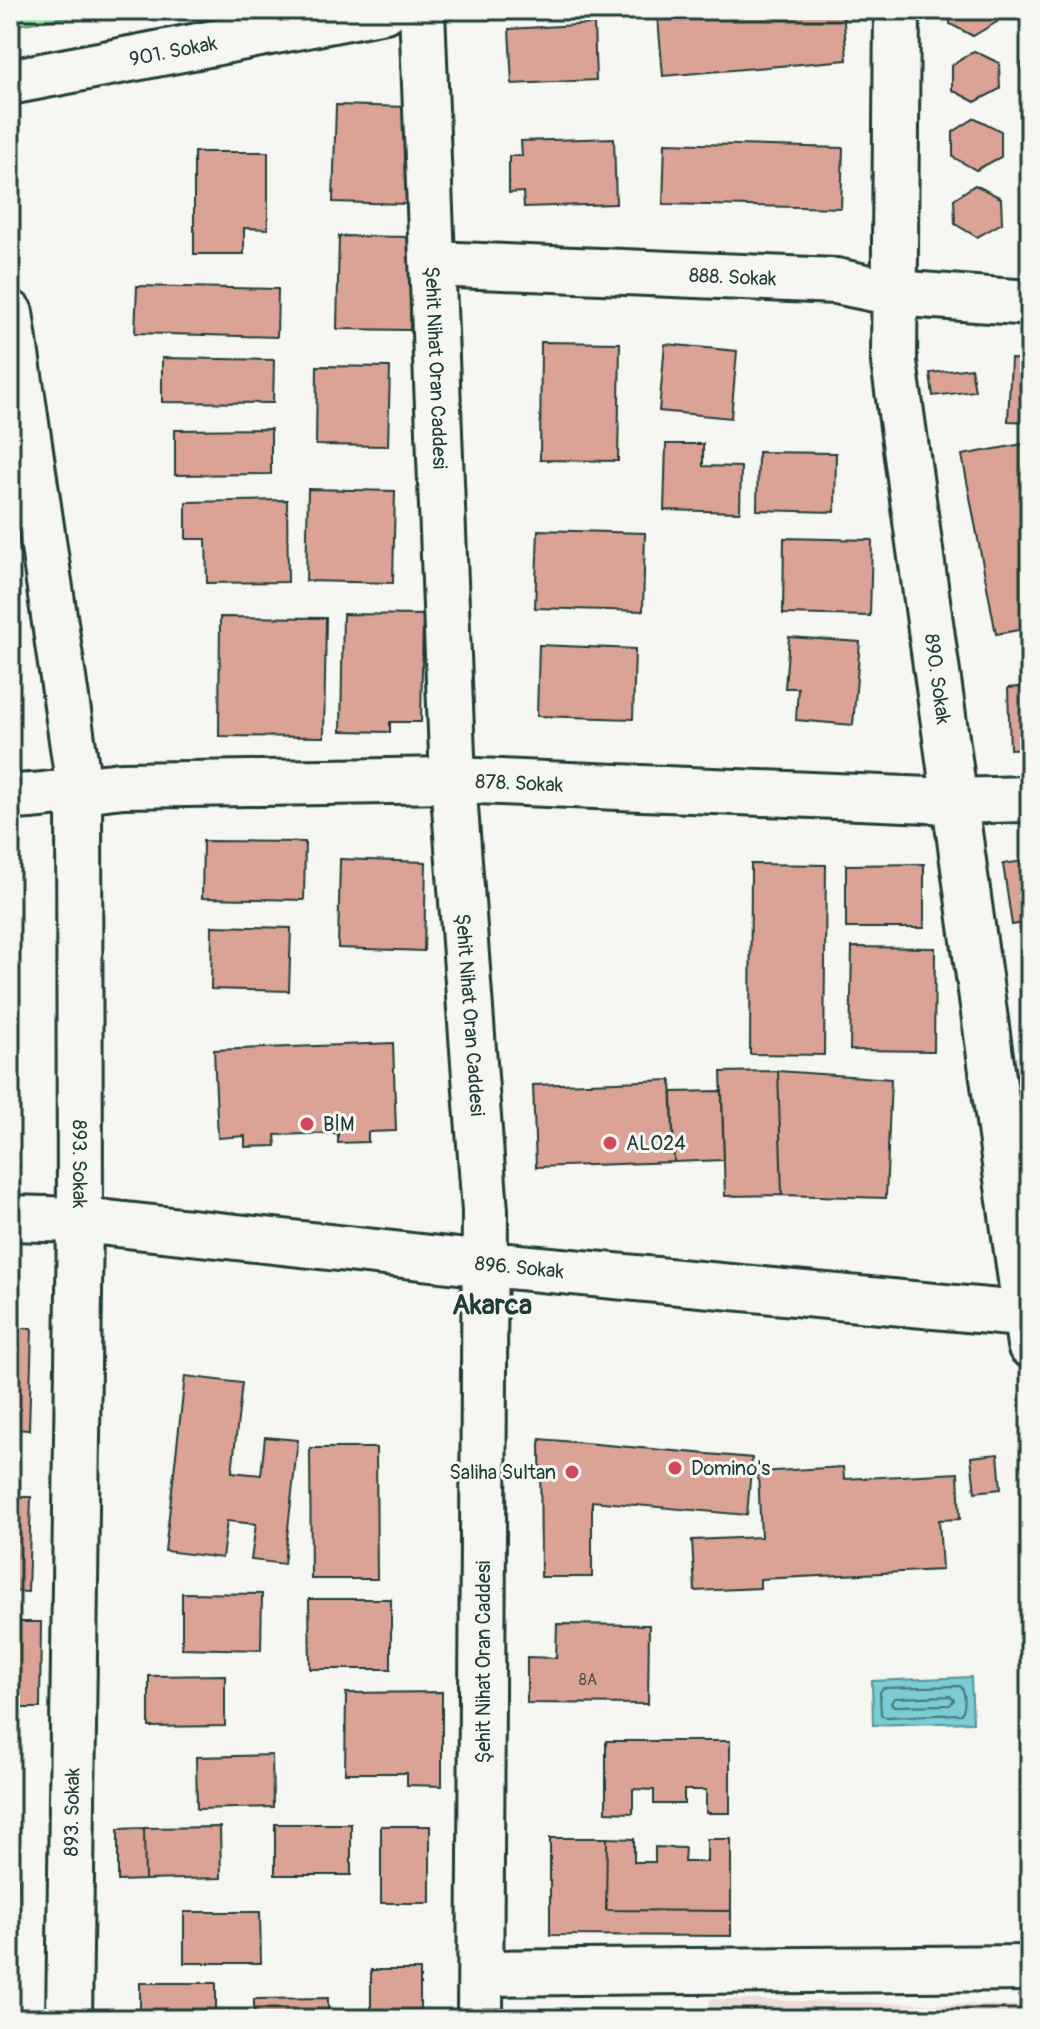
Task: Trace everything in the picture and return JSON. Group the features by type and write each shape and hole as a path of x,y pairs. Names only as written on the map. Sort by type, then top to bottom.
{"street":[{"name":"901. Sokak","path":"10,82 385,10"},
{"name":"Şehit Nihat Oran Caddesi","path":"422,10 453,780 485,1211 480,2019"},
{"name":"890. Sokak","path":"897,10 894,362 953,801 1029,1325"},
{"name":"888. Sokak","path":"433,264 765,276 836,281 894,293 1030,303"},
{"name":"893. Sokak","path":"10,313 79,788 80,1220 69,2019"},
{"name":"878. Sokak","path":"10,797 30,797 79,788 140,785 453,780 953,801 1030,799"},
{"name":"896. Sokak","path":"10,1218 80,1220 1029,1325"},
{"path":"481,1973 1030,1968"}],"shaded area":[{"path":"711,1999 1030,2006 1030,2019 702,2019"}],"green space":[{"path":"10,10 112,10 10,26"}],"water":[{"path":"971,1677 973,1722 873,1725 872,1681"}],"building":[{"path":"759,10 843,10 847,60 663,76 658,19"},
{"path":"950,10 997,10 997,22 973,36 950,24"},
{"path":"594,24 596,80 512,84 509,29"},
{"path":"974,51 999,63 1000,89 975,102 952,90 952,65"},
{"path":"1030,61 1030,91 1022,89 1022,63"},
{"path":"336,105 409,107 406,204 333,202"},
{"path":"975,118 1001,131 1001,157 976,170 953,157 953,132"},
{"path":"1030,128 1030,159 1022,156 1022,130"},
{"path":"614,138 616,204 524,207 523,192 509,193 509,156 522,156 521,141"},
{"path":"665,143 843,148 841,208 663,204"},
{"path":"194,152 268,152 268,229 244,228 244,254 194,254"},
{"path":"975,185 1001,198 1002,223 977,237 955,224 954,199"},
{"path":"1030,195 1030,226 1022,223 1022,197"},
{"path":"339,236 411,237 410,330 337,329"},
{"path":"137,286 278,289 277,337 135,333"},
{"path":"541,342 620,343 618,461 540,460"},
{"path":"665,344 737,351 731,418 659,411"},
{"path":"162,358 274,360 273,403 162,402"},
{"path":"1011,359 1030,360 1030,422 1008,421"},
{"path":"317,366 390,367 388,446 316,445"},
{"path":"971,368 975,391 933,396 930,373"},
{"path":"271,429 271,474 175,475 175,430"},
{"path":"666,444 703,444 703,466 741,467 740,512 664,510"},
{"path":"1023,444 1030,482 1030,628 996,634 962,455"},
{"path":"758,452 836,453 835,512 757,510"},
{"path":"308,489 395,491 393,583 306,581"},
{"path":"287,500 288,582 207,583 206,539 186,539 186,502"},
{"path":"538,530 645,533 643,611 535,608"},
{"path":"784,538 872,540 870,616 783,614"},
{"path":"343,614 423,615 421,722 390,722 390,732 341,731"},
{"path":"220,617 326,618 324,737 219,736"},
{"path":"789,637 860,642 853,725 796,720 798,688 785,688"},
{"path":"539,645 635,649 633,719 537,716"},
{"path":"1030,686 1030,748 1010,749 1008,688"},
{"path":"203,841 305,842 304,900 202,898"},
{"path":"340,859 426,862 424,951 338,948"},
{"path":"1030,860 1030,922 1012,925 1003,864"},
{"path":"751,864 826,865 824,1055 750,1054"},
{"path":"924,864 924,928 846,928 846,865"},
{"path":"212,926 291,928 289,991 211,989"},
{"path":"852,947 935,948 934,1051 850,1050"},
{"path":"393,1043 396,1131 368,1132 368,1142 338,1143 338,1133 275,1135 276,1146 245,1147 245,1136 218,1138 214,1050"},
{"path":"778,1071 891,1079 886,1198 782,1195"},
{"path":"778,1071 782,1195 725,1196 721,1072"},
{"path":"671,1080 674,1162 536,1167 533,1085"},
{"path":"722,1091 724,1160 674,1162 672,1092"},
{"path":"10,1328 32,1328 29,1430 10,1429"},
{"path":"185,1376 242,1383 232,1472 261,1475 265,1437 298,1440 284,1564 251,1560 256,1524 227,1521 222,1558 165,1551"},
{"path":"540,1439 752,1458 747,1515 592,1501 592,1577 541,1577"},
{"path":"310,1448 376,1448 377,1579 311,1579"},
{"path":"998,1454 1001,1489 975,1492 971,1457"},
{"path":"843,1467 844,1479 958,1473 960,1519 939,1520 942,1570 760,1579 760,1588 695,1591 692,1540 761,1537 758,1472"},
{"path":"10,1497 31,1497 28,1592 10,1591"},
{"path":"182,1593 262,1594 261,1650 182,1648"},
{"path":"309,1599 391,1599 391,1669 310,1669"},
{"path":"10,1622 41,1622 40,1708 10,1708"},
{"path":"557,1624 649,1625 648,1704 527,1703 527,1657 556,1658"},
{"path":"225,1675 225,1726 149,1727 149,1676"},
{"path":"442,1692 442,1786 407,1785 407,1773 345,1773 346,1693"},
{"path":"606,1741 730,1741 730,1813 706,1813 706,1790 684,1790 684,1804 654,1804 654,1790 633,1789 633,1813 606,1812"},
{"path":"10,1747 14,1747 10,1856"},
{"path":"272,1755 273,1807 197,1809 196,1757"},
{"path":"275,1824 351,1824 351,1875 275,1875"},
{"path":"381,1826 430,1826 430,1903 381,1903"},
{"path":"220,1827 221,1878 145,1880 144,1828"},
{"path":"144,1828 145,1880 118,1881 118,1829"},
{"path":"550,1838 607,1838 606,1910 731,1911 731,1936 550,1935"},
{"path":"607,1838 634,1839 634,1862 655,1862 655,1847 685,1848 684,1862 707,1862 707,1839 731,1839 731,1911 606,1910"},
{"path":"10,1878 18,1879 15,2009 10,2009"},
{"path":"184,1912 260,1912 261,1963 184,1963"},
{"path":"371,1970 420,1970 420,2019 371,2019"},
{"path":"140,1983 216,1983 216,2019 140,2019"},
{"path":"328,1998 328,2019 254,2019 254,1999"}],"place":[{"name":"BİM","path":"307,1124"},
{"name":"ALO24","path":"610,1143"},
{"name":"Domino's","path":"675,1468"},
{"name":"Saliha Sultan","path":"572,1472"}],"district":[{"name":"Akarca","path":"492,1305"}]}
